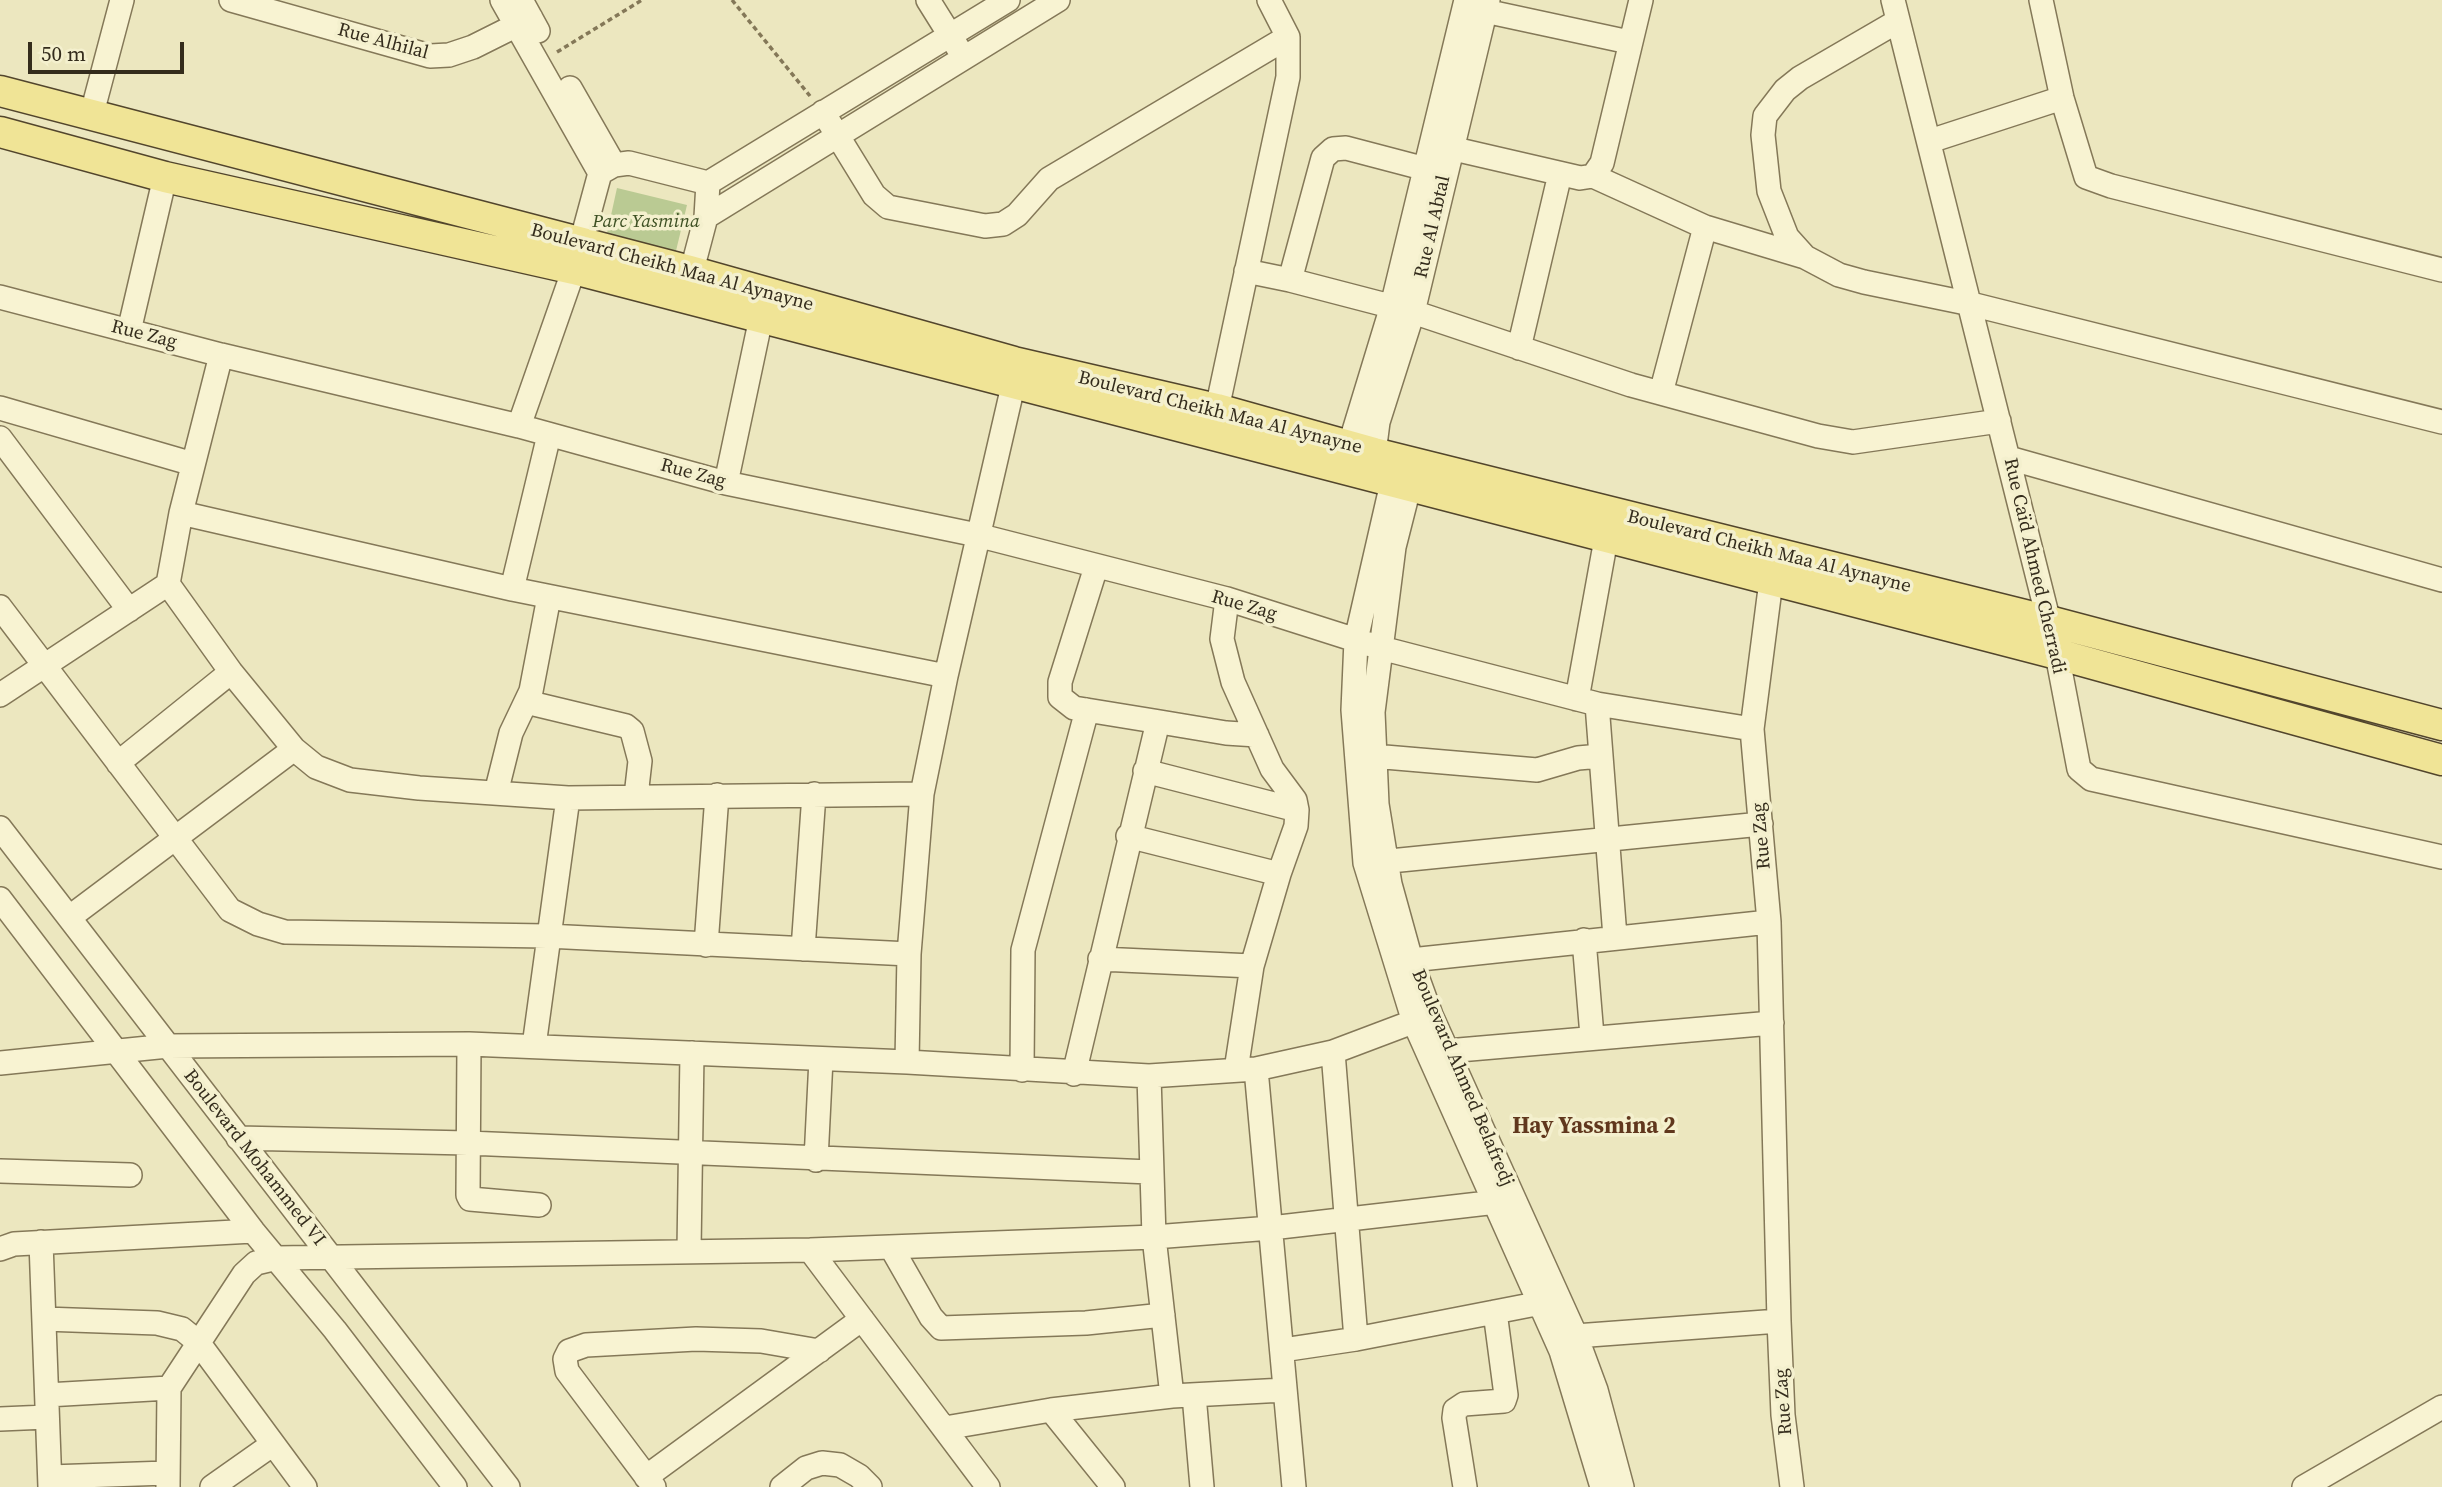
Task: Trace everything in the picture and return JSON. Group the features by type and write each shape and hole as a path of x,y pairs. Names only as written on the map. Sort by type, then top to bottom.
{"main road":[{"name":"Boulevard Cheikh Maa Al Aynayne","path":"0,91 92,113 578,257 1217,409 2049,621 2442,725"},
{"name":"Boulevard Cheikh Maa Al Aynayne","path":"0,132 165,177 578,257"},
{"name":"Boulevard Cheikh Maa Al Aynayne","path":"688,284 761,318 1396,493 1606,539 2057,654 2442,760"}],"street":[{"path":"92,113 121,0"},
{"name":"Rue Alhilal","path":"231,0 430,56 450,55 474,47 523,14"},
{"path":"502,0 523,14 552,55 603,175 578,257 519,426"},
{"path":"928,0 963,56"},
{"path":"603,175 629,163 708,183 1008,0"},
{"path":"706,217 963,56 1058,0"},
{"path":"1217,409 1288,77 1288,37 1269,0"},
{"path":"1593,176 1602,163 1641,0"},
{"path":"2041,0 2062,98 2083,172 2093,181 2442,270"},
{"path":"1476,4 1629,42"},
{"name":"Rue Al Abtal","path":"1362,448 1378,422 1402,309 1476,4"},
{"path":"1805,257 1787,237 1769,191 1763,135 1765,116 1772,103 1793,84 1896,11"},
{"name":"Rue Caïd Ahmed Cherradi","path":"1896,11 2049,621 2074,755 2080,769 2091,779 2442,857"},
{"path":"523,14 603,175"},
{"path":"823,112 874,195 887,207 985,226 1003,224 1017,215 1048,179 1288,37"},
{"path":"1930,141 2062,98"},
{"path":"1442,146 1580,178 1593,176 1704,227 1805,257 1852,278 1971,304 2442,422"},
{"name":"Rue Al Abtal","path":"1402,309 1426,169 1442,146"},
{"path":"1290,280 1324,158 1333,149 1346,148 1426,169"},
{"path":"1519,348 1560,174"},
{"path":"129,331 165,177"},
{"path":"688,284 706,217 708,183"},
{"path":"1661,393 1704,227"},
{"path":"1247,271 1402,309 1661,393 1818,436 1853,442 1999,421"},
{"name":"Rue Zag","path":"0,297 221,355 519,426 726,483 977,535 1096,568 1227,599 1381,648 1587,701 1752,729 1769,922 1779,1321 1783,1415 1792,1487"},
{"path":"726,483 761,318"},
{"path":"221,355 181,513 168,584 231,673 293,749 316,767 350,779 568,798 717,794 922,794"},
{"path":"907,1062 909,954 922,794 977,535 1013,386"},
{"path":"0,408 193,464"},
{"path":"512,589 549,435"},
{"path":"0,438 129,610"},
{"path":"2009,458 2442,580"},
{"name":"Boulevard Ahmed Belafredj","path":"1396,493 1356,640 1353,710 1375,862 1422,1019 1566,1337 1596,1390 1622,1487"},
{"name":"Boulevard Ahmed Belafredj","path":"1396,493 1394,547 1373,712 1375,862 1411,960 1422,1019 1447,1051 1541,1303 1566,1337 1575,1389 1602,1487"},
{"path":"181,513 549,597 946,676"},
{"path":"1606,539 1587,701 1601,756 1615,937"},
{"path":"1096,568 1060,682 1060,696 1073,708 1153,731 1257,735"},
{"path":"1752,729 1771,581"},
{"path":"0,695 45,668 168,584"},
{"path":"496,793 512,733 531,691 549,597"},
{"path":"1227,599 1222,639 1224,655 1272,769 1295,800 1297,810 1296,826 1252,966 1246,1070 1271,1228 1294,1487"},
{"path":"0,607 172,838 230,910 258,924 285,932 547,936 909,954"},
{"path":"118,764 231,673"},
{"path":"526,702 626,726 632,730 640,761 636,796"},
{"path":"1022,1070 1023,950 1087,710"},
{"path":"1074,1074 1153,731"},
{"path":"70,917 293,749"},
{"path":"1373,756 1537,770 1578,758 1601,756"},
{"path":"1145,771 1297,810"},
{"path":"706,945 717,794"},
{"path":"803,949 814,794"},
{"path":"534,1046 568,798"},
{"path":"1375,862 1761,824"},
{"name":"Boulevard Mohammed VI","path":"0,828 508,1487"},
{"path":"1128,836 1279,874"},
{"path":"0,899 253,1231 456,1487"},
{"path":"1411,960 1769,922"},
{"path":"1584,940 1592,1036"},
{"path":"1100,959 1252,966"},
{"path":"0,1063 168,1046 469,1044 907,1062 1074,1074 1149,1076 1246,1070 1333,1052 1422,1019"},
{"path":"1447,1051 1592,1036 1772,1023"},
{"path":"469,1044 470,1199 539,1205"},
{"path":"1333,1052 1356,1339"},
{"path":"689,1250 692,1053"},
{"path":"816,1160 821,1059"},
{"path":"1149,1076 1150,1172 1163,1315 1202,1487"},
{"path":"239,1138 468,1143 690,1155 1150,1172"},
{"path":"0,1171 130,1175"},
{"path":"41,1242 50,1482 168,1480 169,1388 244,1274 256,1263 277,1258 329,1255 810,1250 1154,1237 1271,1228 1503,1200"},
{"path":"0,1250 14,1244 253,1231"},
{"path":"891,1247 931,1317 942,1328 1086,1323 1163,1315"},
{"path":"810,1250 988,1487"},
{"path":"1282,1350 1356,1339 1541,1303"},
{"path":"1465,1487 1455,1410 1464,1404 1504,1401 1506,1395 1495,1312"},
{"path":"44,1319 157,1323 182,1329 198,1342 305,1487"},
{"path":"819,1351 749,1340 696,1339 586,1345 569,1351 565,1359 567,1371 650,1482 862,1319"},
{"path":"1566,1337 1779,1321"},
{"path":"0,1419 47,1406 169,1388"},
{"path":"945,1429 1051,1410 1183,1395 1284,1390"},
{"path":"2304,1487 2442,1407"},
{"path":"1051,1410 1113,1487"},
{"path":"212,1487 273,1444"},
{"path":"782,1487 806,1468 822,1463 840,1465 859,1476 870,1487"}],"path":[{"path":"552,55 642,0"},
{"path":"732,0 823,112"}],"green space":[{"name":"Parc Yasmina","path":"617,188 687,205 675,255 606,238"}],"district":[{"name":"Hay Yassmina 2","path":"1594,1127"}]}
